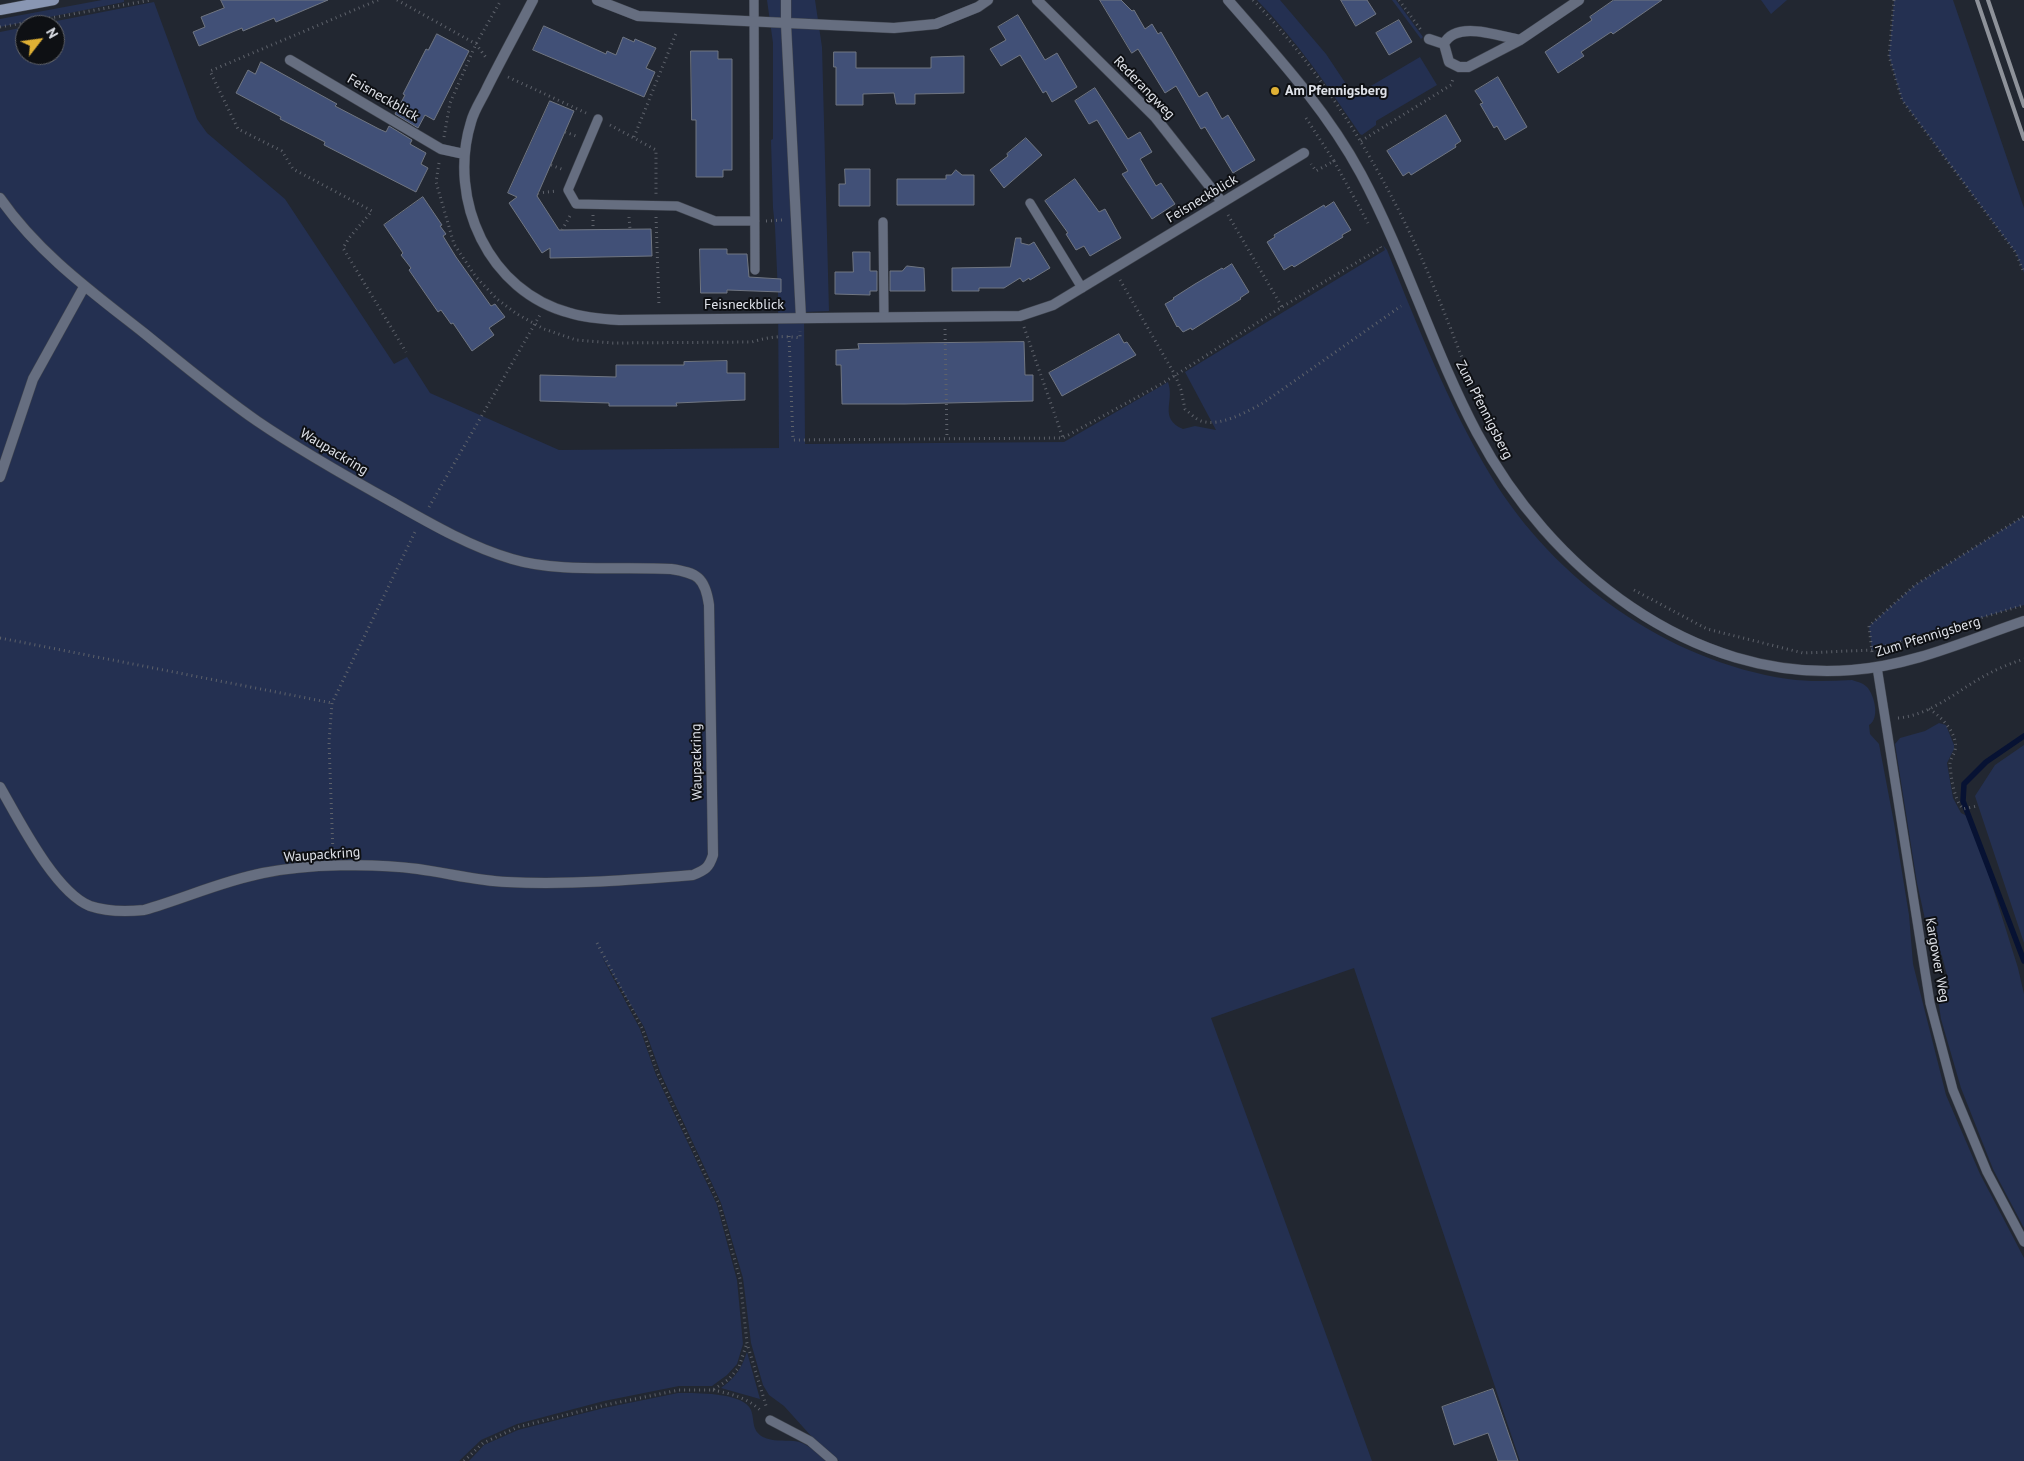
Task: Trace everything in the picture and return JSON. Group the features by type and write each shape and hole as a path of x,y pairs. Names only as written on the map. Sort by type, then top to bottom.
{"street":[{"path":"0,10 54,0"},
{"name":"Feisneckblick","path":"533,0 471,121 464,154 464,188 472,221 485,248 503,272 524,291 546,304 569,313 593,318 619,320 1020,316 1053,306 1304,153"},
{"path":"597,0 638,16 894,28 936,24 978,7 988,0"},
{"path":"786,0 800,318"},
{"name":"Rederangweg","path":"1037,0 1155,117 1221,203"},
{"name":"Zum Pfennigsberg","path":"1228,0 1306,90 1352,159 1384,220 1449,374 1476,432 1500,472 1520,500 1555,543 1588,575 1623,602 1668,630 1703,646 1753,662 1788,669 1829,671 1877,667 1910,660 2024,621"},
{"path":"1520,40 1468,30 1457,31 1448,36 1444,44 1449,62 1459,67 1468,67 1520,40 1579,0"},
{"path":"1426,36 1444,44"},
{"name":"Feisneckblick","path":"290,60 442,148 464,154"},
{"name":"Waupackring","path":"0,198 37,245 84,287 257,421 338,472 422,518 486,550 513,560 543,566 671,569 686,571 700,579 706,588 708,604 713,855 710,866 704,871 693,875 554,882 478,880 417,869 380,866 333,866 263,873 144,910 124,913 89,905 71,892 55,876 0,787"},
{"path":"0,476 33,379 84,287"}],"lane":[{"path":"754,0 755,270"},
{"path":"598,119 568,190 576,204 677,206 715,221 755,221"},
{"path":"1030,203 1082,288"},
{"path":"882,222 884,317"},
{"name":"Kargower Weg","path":"1877,667 1930,1003 1953,1090 1986,1172 2024,1242"},
{"path":"770,1420 810,1441 833,1461"}],"path":[{"path":"0,27 151,0"},
{"path":"378,0 210,70 238,129 282,151 293,169 372,211 348,238 343,248 406,352"},
{"path":"397,0 476,44 496,71 598,119 656,150 660,319"},
{"path":"501,0 476,44 450,103 436,182 454,244 476,277 498,299 517,314 535,324 576,340 613,343 752,342 767,337 789,336 800,338 800,318"},
{"path":"1254,0 1298,50 1321,80 1361,141 1418,251 1482,409"},
{"path":"1399,0 1426,36"},
{"path":"1894,0 1889,56 1902,100 2016,253 2024,273"},
{"path":"634,137 681,19"},
{"path":"1361,141 1451,85 1459,67"},
{"path":"1306,90 1321,80"},
{"path":"1302,111 1334,161 1372,231"},
{"path":"1304,153 1316,171 1334,161"},
{"path":"538,193 568,190"},
{"path":"1221,203 1282,308"},
{"path":"755,221 796,220"},
{"path":"789,336 793,440 1063,438 1175,375 1381,248 1376,240"},
{"path":"1114,268 1175,375 1181,390 1184,409 1200,420 1208,422 1242,414 1262,403 1401,306"},
{"path":"945,316 947,439"},
{"path":"1020,316 1063,438"},
{"path":"333,866 329,742 332,703 422,518 535,324"},
{"path":"1877,667 1872,650 1869,626 1909,591 2024,516"},
{"path":"1633,589 1707,629 1802,653 1872,650 2024,604"},
{"path":"0,638 332,703"},
{"path":"1909,717 1929,709 1988,674 2024,659"},
{"path":"1929,709 1939,714 1947,723 1956,744 1956,751 1950,762 1956,796 1963,809 1977,806"},
{"path":"597,943 642,1028 658,1074 719,1204 740,1278 747,1343 770,1420"},
{"path":"713,1390 729,1379 739,1367 747,1343"},
{"path":"464,1461 482,1443 518,1427 605,1405 678,1390 713,1390 733,1394 752,1402 770,1420"}],"shaded area":[{"path":"102,0 124,0 124,2 60,15 21,15"},
{"path":"767,0 815,0 822,47 829,311 804,312 805,444 1064,442 1168,382 1170,389 1169,415 1175,425 1183,429 1195,426 1216,430 1185,372 1385,250 1383,245 1387,250 1422,336 1461,422 1491,476 1517,514 1547,549 1581,581 1618,610 1657,634 1699,654 1743,669 1788,679 1812,681 1852,680 1867,687 1875,707 1874,718 1869,725 1870,734 1879,744 1894,823 1909,915 1913,964 1946,1095 1980,1174 2024,1258 2024,1461 1520,1461 1354,968 1211,1018 1372,1461 839,1461 812,1437 784,1406 769,1395 763,1385 751,1343 743,1278 721,1203 661,1074 644,1027 601,955 640,1029 656,1075 717,1205 737,1280 743,1344 737,1364 727,1375 712,1386 679,1386 604,1401 517,1424 481,1440 459,1461 0,1461 0,32 15,29 15,65 65,65 65,19 154,2 197,119 207,133 285,199 394,364 407,357 430,393 559,450 779,448 778,293 771,140 773,139 773,43"},
{"path":"1257,0 1280,0 1326,54 1352,93 1359,93 1420,57 1437,85 1376,121 1376,125 1362,135 1299,48"},
{"path":"1392,0 1396,0 1423,37 1421,39"},
{"path":"1761,0 1787,0 1771,14"},
{"path":"1894,0 1953,0 2024,208 2024,273 2016,253 1902,100 1889,56"},
{"path":"15,16 15,24 0,27 0,19"},
{"path":"2024,516 2024,605 1872,650 1869,626 1915,585"},
{"path":"1939,723 1946,725 1954,745 1947,763 1953,798 1961,813 1971,818 2018,968 2024,994 2024,1228 1993,1169 1961,1088 1941,1019 1938,999 1948,979 1942,956 1927,928 1917,883 1895,744 1900,738 1925,731"},
{"path":"2024,745 2024,943 1975,796 1995,765"},
{"path":"747,1352 760,1399 721,1388 737,1372"},
{"path":"678,1393 718,1395 739,1400 747,1404 751,1410 755,1428 763,1437 803,1443 812,1448 826,1461 469,1461 484,1445 518,1430 604,1408"}],"building":[{"path":"221,0 328,0 276,22 274,18 243,31 242,28 199,46 193,32 205,27 201,17 224,8"},
{"path":"1100,0 1121,0 1132,11 1134,10 1145,29 1152,24 1158,34 1161,32 1199,97 1207,92 1222,119 1228,115 1255,160 1233,173 1205,127 1201,129 1176,86 1165,93 1138,49 1132,53"},
{"path":"1341,0 1367,0 1376,14 1356,26"},
{"path":"1614,0 1662,0 1613,34 1611,32 1581,52 1584,56 1558,73 1545,52 1592,20 1590,17"},
{"path":"1018,15 1045,60 1057,53 1077,87 1052,102 1046,91 1043,93 1020,55 1001,66 990,49 1006,40 998,27"},
{"path":"1399,20 1412,42 1389,55 1376,33"},
{"path":"544,26 606,54 607,51 616,55 623,37 634,42 635,39 656,48 646,68 655,72 644,97 533,50"},
{"path":"437,34 469,51 434,120 425,115 418,128 395,114 426,49 428,50"},
{"path":"691,51 718,51 718,59 732,59 732,170 723,170 723,177 696,177 696,120 692,120"},
{"path":"834,52 856,52 856,68 931,68 931,57 964,56 964,93 915,94 915,104 896,104 894,93 863,94 863,105 836,105"},
{"path":"261,62 337,104 335,106 379,129 386,132 389,126 412,140 410,144 426,153 421,164 428,168 416,192 324,145 325,142 280,119 281,117 236,93 248,70 255,74"},
{"path":"1498,77 1527,127 1505,140 1497,126 1494,128 1480,104 1483,103 1475,91"},
{"path":"1095,88 1128,139 1140,132 1152,152 1140,159 1156,186 1161,183 1175,204 1152,219 1122,174 1128,171 1097,120 1089,124 1075,101"},
{"path":"550,101 574,111 537,196 559,230 651,229 652,256 550,258 550,248 542,253 509,203 517,197 508,193"},
{"path":"1446,115 1461,141 1455,145 1456,147 1411,175 1409,172 1403,176 1387,151"},
{"path":"1026,138 1042,155 1004,188 990,170"},
{"path":"845,169 870,169 870,206 839,206 839,184 845,184"},
{"path":"956,170 962,175 974,175 974,205 897,205 897,179 946,179 946,175 951,175"},
{"path":"1075,179 1099,212 1105,209 1121,238 1090,256 1084,246 1076,250 1066,234 1068,233 1045,201"},
{"path":"423,197 442,225 440,226 446,234 443,236 456,257 491,306 495,304 505,317 489,328 494,335 472,351 453,323 451,324 441,310 438,312 409,270 411,268 401,255 403,253 384,225"},
{"path":"1334,202 1351,230 1342,235 1343,237 1294,267 1292,265 1284,270 1267,242 1275,237 1274,235 1324,205 1325,207"},
{"path":"1016,238 1021,238 1021,243 1029,245 1034,242 1050,268 1030,280 1029,278 1023,282 1020,278 1004,288 979,288 979,291 952,291 952,268 1010,267"},
{"path":"700,249 727,249 727,254 747,254 749,277 781,279 781,292 727,290 727,293 701,293"},
{"path":"853,252 870,252 870,271 877,271 877,291 870,291 870,295 835,294 835,272 853,272"},
{"path":"1232,264 1249,292 1192,330 1191,328 1183,332 1177,327 1165,304 1195,284"},
{"path":"907,266 924,268 925,291 890,291 890,271 902,271"},
{"path":"1119,334 1124,343 1127,342 1136,355 1062,396 1049,373"},
{"path":"1024,342 1025,375 1033,375 1033,401 842,404 841,365 836,365 836,350 859,349 858,344"},
{"path":"727,361 727,373 745,373 745,400 676,403 677,406 609,406 609,403 540,401 540,375 616,377 616,365 684,365 684,362"},
{"path":"1493,1389 1518,1461 1498,1461 1488,1433 1454,1445 1442,1407"}],"waterway":[{"path":"2024,736 1986,762 1964,784 1963,801 2024,961"}],"railway":[{"path":"1977,0 2024,139"},
{"path":"1988,0 2024,106"}],"place":[{"name":"Am Pfennigsberg","path":"1275,91"}]}
